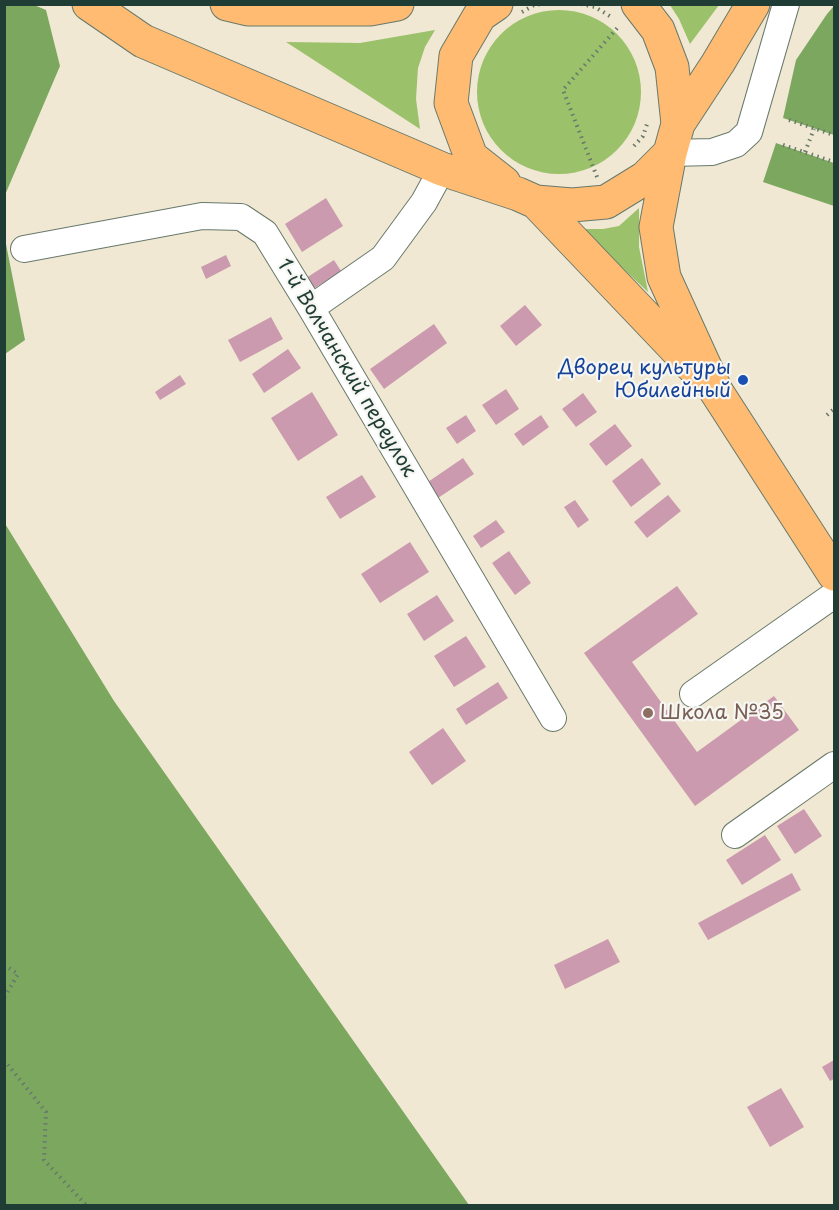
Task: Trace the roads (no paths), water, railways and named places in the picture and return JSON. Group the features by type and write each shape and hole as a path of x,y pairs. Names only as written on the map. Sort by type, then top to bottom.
{"main road":[{"path":"89,4 143,41 442,169 527,198 572,205 599,182 645,178 666,131 718,63 753,4"},
{"path":"228,4 248,9 370,9 397,4"},
{"path":"638,4 658,30 672,67 656,227 664,277 716,391 831,562"},
{"path":"442,169 456,56 480,15 506,9"},
{"path":"451,102 471,157 527,198 716,391"}],"street":[{"path":"666,131 712,152 736,144 749,132 786,4"},
{"path":"311,308 383,258 424,202 442,169"},
{"name":"1-й Волчанский переулок","path":"24,249 202,216 241,217 265,233 553,718"},
{"path":"693,694 834,595"},
{"path":"735,835 834,765"}],"place":[{"name":"Дворец культуры Юбилейный","path":"743,380"},
{"name":"Школа №35","path":"648,713"}]}
